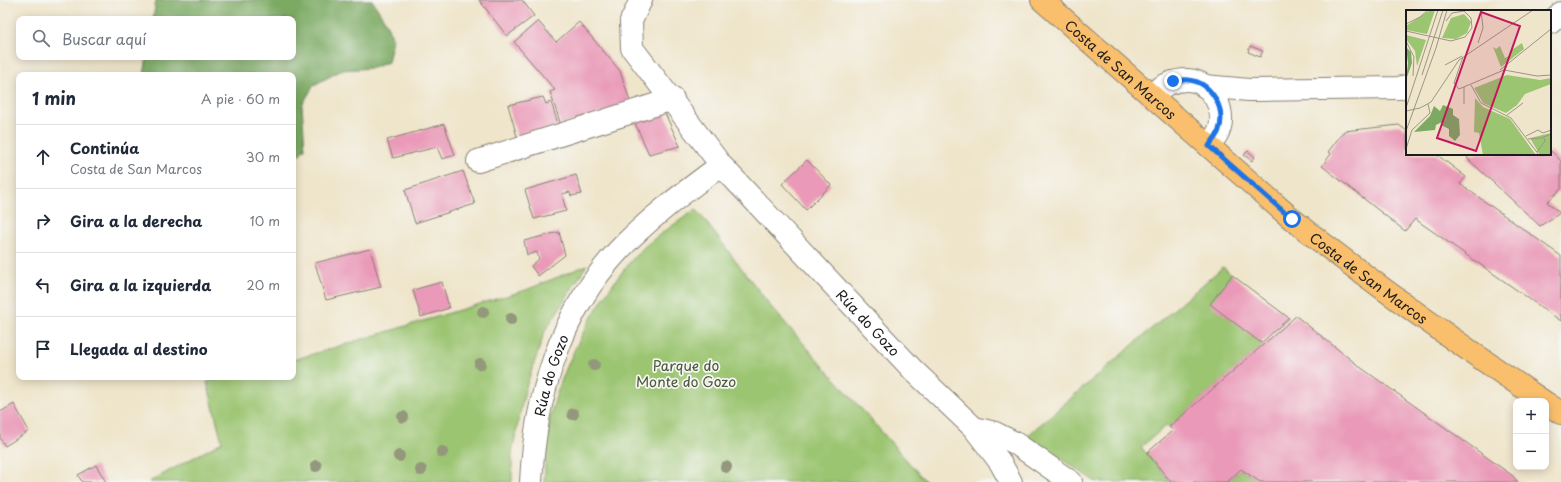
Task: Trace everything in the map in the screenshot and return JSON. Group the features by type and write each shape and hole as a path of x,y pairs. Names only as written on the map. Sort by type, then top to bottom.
{"main road":[{"name":"Costa de San Marcos","path":"1042,0 1292,219 1331,251 1539,398"},
{"path":"1549,405 1561,413"}],"street":[{"name":"Rúa do Gozo","path":"641,0 631,21 632,48 673,99 721,165 913,370 974,428 1000,462 1011,482"},
{"path":"1551,22 1561,13"},
{"path":"1151,95 1159,88 1173,81 1189,80 1204,86 1249,90 1399,88 1406,86"},
{"path":"1204,86 1217,99 1222,113 1219,131 1209,146"},
{"path":"1222,113 1239,96 1249,90"},
{"path":"478,161 673,99"},
{"name":"Rúa do Gozo","path":"531,482 533,444 544,391 556,350 590,286 619,250 671,203 721,165"},
{"path":"974,428 994,433 1014,443 1071,482"}],"green space":[{"path":"156,0 372,0 384,19 393,39 388,62 373,68 342,70 314,85 302,105 305,149 296,157 296,72 144,72 146,60 296,60 296,16 153,16"},
{"name":"Parque do Monte do Gozo","path":"696,209 772,308 926,482 544,482 547,437 552,410 566,368 586,327 611,288 638,253 658,236"},
{"path":"587,265 545,331 525,390 512,452 512,482 149,482 222,442 207,382 214,380 296,380 296,359 526,290"},
{"path":"1223,267 1232,275 1211,304 1264,345 1169,427 1167,425 1141,447 1171,482 1096,482 1027,436"},
{"path":"1241,469 1260,482 1227,482"}],"building":[{"path":"479,0 522,0 534,16 507,36"},
{"path":"538,21 556,42 579,22 620,71 631,104 561,125 550,92 555,90 514,42"},
{"path":"1250,46 1263,51 1260,57 1248,52"},
{"path":"543,97 546,104 551,102 559,127 518,140 508,105"},
{"path":"663,109 680,146 649,154 634,121"},
{"path":"444,124 455,155 442,159 437,147 393,158 387,140"},
{"path":"1399,125 1406,130 1406,155 1437,155 1466,177 1460,184 1561,256 1561,321 1415,219 1405,231 1322,166 1331,154 1328,152 1344,131"},
{"path":"1248,151 1255,157 1252,161 1244,155"},
{"path":"1551,151 1561,161 1561,189 1547,202 1560,213 1540,226 1467,158 1469,155 1551,155"},
{"path":"807,160 831,185 806,210 782,184"},
{"path":"463,171 475,204 415,223 405,190"},
{"path":"576,175 582,194 571,196 570,192 562,194 566,211 534,219 525,190"},
{"path":"559,232 565,255 538,276 531,266 539,259 537,252 527,255 524,241"},
{"path":"370,249 381,287 326,300 315,263"},
{"path":"1232,275 1289,318 1261,343 1210,304"},
{"path":"442,282 449,308 421,317 413,290"},
{"path":"1296,316 1360,367 1513,476 1518,482 1260,482 1241,469 1227,482 1171,482 1147,453 1173,430 1169,427"},
{"path":"14,404 29,431 5,446 0,438 0,412"},
{"path":"96,465 106,482 82,482 78,475"}],"route":[{"path":"1173,81 1189,80 1204,86 1217,99 1222,113 1219,131 1209,146 1292,219"}]}
